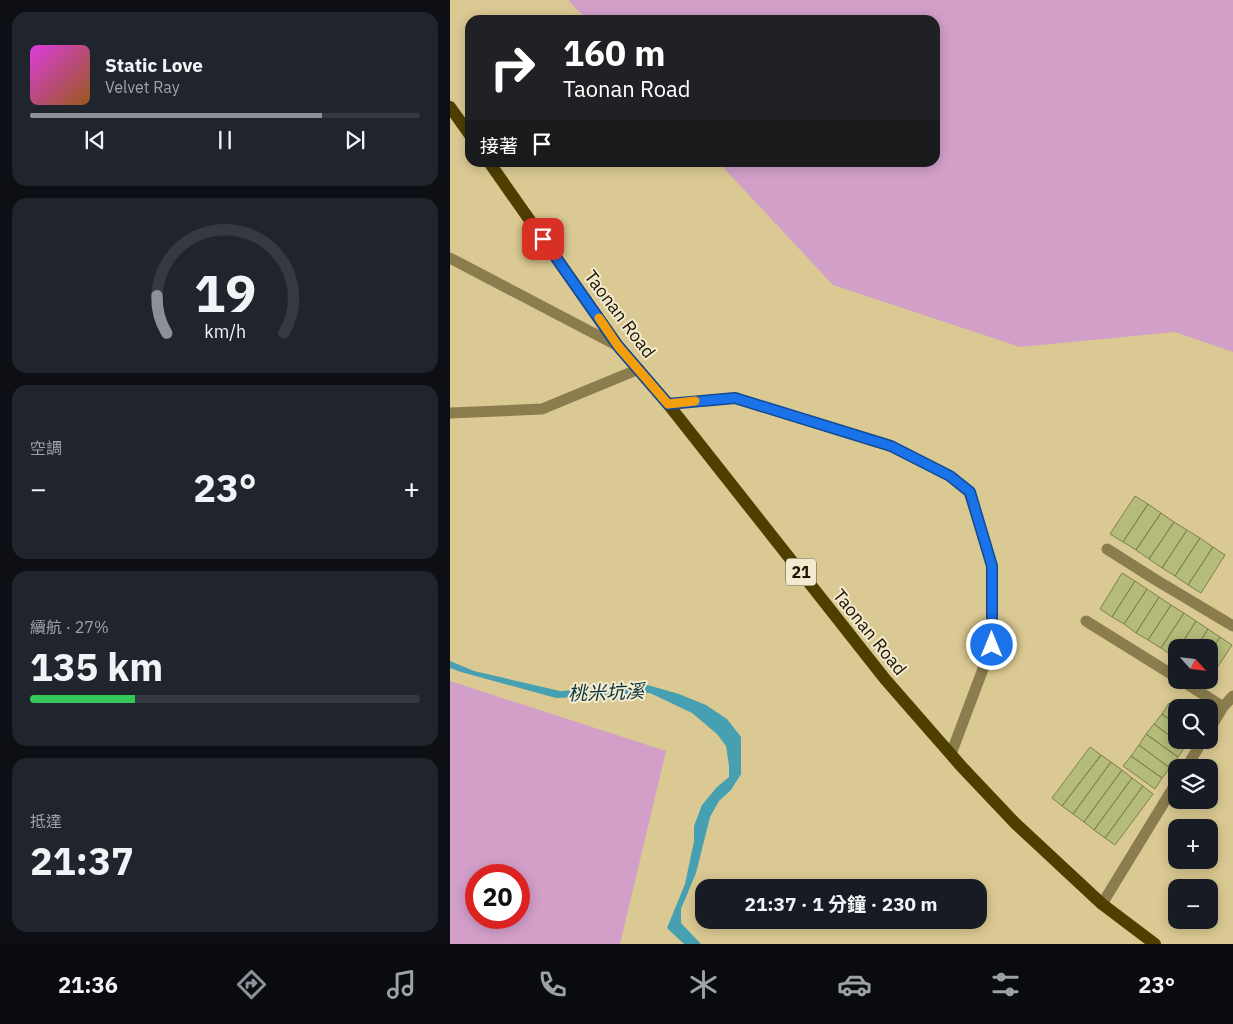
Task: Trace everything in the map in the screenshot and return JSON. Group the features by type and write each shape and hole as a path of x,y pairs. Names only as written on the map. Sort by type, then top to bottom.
{"main road":[{"path":"450,107 465,128"},
{"name":"Taonan Road","path":"493,167 618,346 668,404 885,679 1016,824 1102,904 1155,944"}],"lane":[{"path":"450,258 618,346"},
{"path":"450,413 542,409 639,370"},
{"path":"668,404 735,398 891,446 950,476 970,492 992,566 992,645 951,754"},
{"path":"1107,549 1233,626"},
{"path":"1086,621 1168,672"},
{"path":"1194,689 1223,707"},
{"path":"1218,715 1233,696"},
{"path":"1102,904 1168,796"}],"shaded area":[{"path":"568,0 1233,0 1233,352 1175,332 1020,347 833,285 723,167 940,167 940,15 582,15"},
{"path":"450,681 666,751 620,944 450,944"}],"water":[{"name":"桃米坑溪","path":"450,661 474,671 560,691 644,684 679,694 706,705 727,719 741,737 741,774 731,790 719,801 710,817 696,873 681,909 681,923 701,944 684,944 667,928 685,884 694,841 694,826 702,805 717,787 729,777 726,746 717,734 692,713 650,693 556,698 461,672 450,668"}],"building":[{"path":"1135,496 1148,504 1123,542 1110,534"},
{"path":"1148,504 1161,513 1136,550 1123,542"},
{"path":"1161,513 1174,522 1149,559 1136,550"},
{"path":"1174,522 1187,530 1162,568 1149,559"},
{"path":"1187,530 1200,538 1175,576 1162,568"},
{"path":"1200,538 1213,547 1188,585 1175,576"},
{"path":"1213,547 1225,555 1201,593 1188,585"},
{"path":"1122,573 1135,581 1112,617 1100,609"},
{"path":"1135,581 1147,589 1124,624 1112,617"},
{"path":"1147,589 1159,597 1136,633 1124,624"},
{"path":"1159,597 1171,605 1148,640 1136,633"},
{"path":"1171,605 1184,613 1161,648 1148,640"},
{"path":"1184,613 1196,621 1185,639 1168,639 1168,653 1161,648"},
{"path":"1196,621 1208,629 1202,639 1185,639"},
{"path":"1208,629 1220,637 1218,640 1202,639"},
{"path":"1220,637 1232,645 1218,666 1218,640"},
{"path":"1168,705 1168,718 1162,714"},
{"path":"1162,714 1168,718 1168,734 1154,724"},
{"path":"1154,724 1168,734 1168,749 1184,749 1178,757 1146,734"},
{"path":"1146,734 1178,757 1177,759 1168,759 1168,767 1139,745"},
{"path":"1139,745 1168,767 1168,770 1162,778 1131,756"},
{"path":"1090,747 1101,755 1062,806 1052,798"},
{"path":"1101,755 1111,762 1073,814 1062,806"},
{"path":"1131,756 1162,778 1155,789 1123,766"},
{"path":"1111,762 1122,770 1084,822 1073,814"},
{"path":"1122,770 1132,778 1094,830 1084,822"},
{"path":"1132,778 1143,786 1105,838 1094,830"},
{"path":"1143,786 1153,794 1115,845 1105,838"}],"slow traffic":[{"path":"599,318 618,346 668,404 695,401"}],"route":[{"path":"543,239 618,346 668,404 735,398 891,446 950,476 970,492 992,566 992,645"}]}
